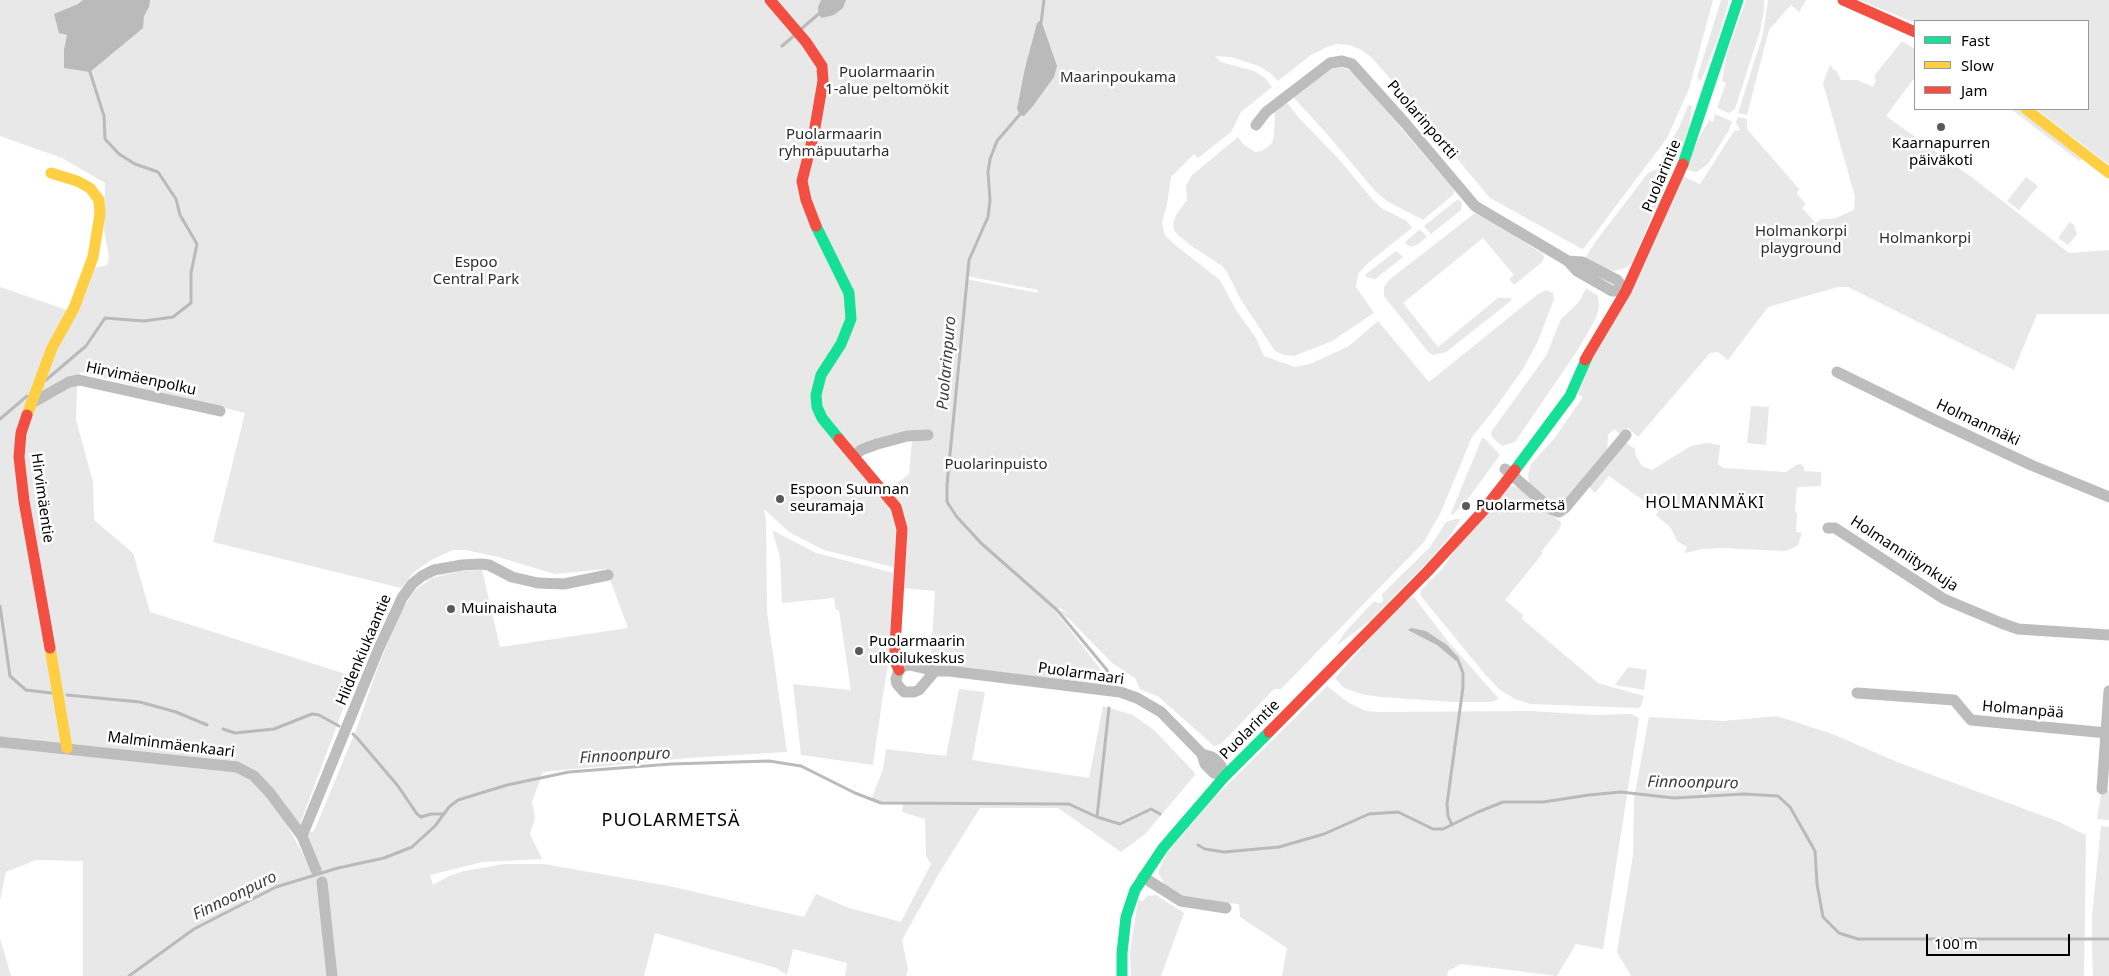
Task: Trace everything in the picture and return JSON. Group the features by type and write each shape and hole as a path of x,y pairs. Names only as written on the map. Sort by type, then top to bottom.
{"street":[{"path":"770,0 819,59 823,81 814,133 802,180 806,200 824,245 849,293 850,301 851,319 848,330 821,375 816,395 817,407 822,418 896,507 902,529 895,647 895,661 899,670 896,679 897,684 904,692 909,693 919,690 935,671"},
{"name":"Puolarintie","path":"1122,976 1122,953 1126,917 1135,890 1187,819 1225,776 1428,572 1570,396 1589,352 1626,291 1654,232 1690,147 1738,0"},
{"path":"1843,0 1914,32"},
{"name":"Puolarinportti","path":"1256,125 1266,112 1330,63 1342,61 1352,64 1475,206 1568,261 1582,262 1617,280 1626,291"},
{"path":"2027,110 2109,173"},
{"name":"Hirvimäentie","path":"51,173 78,181 90,188 98,200 100,214 90,266 74,308 52,348 21,433 19,457 24,502 67,748"},
{"name":"Holmanmäki","path":"1837,372 1945,425 2039,468 2109,497"},
{"name":"Hirvimäenpolku","path":"32,403 69,382 79,380 220,411"},
{"path":"854,456 861,450 877,444 907,436 928,435"},
{"path":"1509,472 1551,509 1559,512 1565,508 1626,435"},
{"name":"Holmanniitynkuja","path":"1828,528 1835,528 1944,599 2000,623 2018,629 2109,636"},
{"name":"Hiidenkiukaantie","path":"302,836 379,648 402,598 412,584 434,570 481,564 489,565 512,577 538,583 564,584 608,575"},
{"name":"Puolarmaari","path":"899,670 910,665 935,671 949,671 1126,694 1161,712 1202,754 1212,757 1221,766 1225,776"},
{"path":"2102,789 2109,691"},
{"name":"Holmanpää","path":"1857,694 1954,700 1971,720 2107,733"},
{"name":"Malminmäenkaari","path":"0,742 237,767 254,776 270,793 302,836 316,870"},
{"path":"1143,877 1181,901 1226,908"},
{"path":"322,882 332,976"}],"green space":[{"path":"0,0 821,0 818,7 822,18 834,15 843,8 846,0 1713,0 1689,89 1667,138 1582,249 1490,198 1394,83 1371,57 1360,49 1349,45 1337,44 1327,47 1311,55 1278,81 1259,66 1231,57 1215,56 1221,62 1254,71 1265,78 1272,87 1241,112 1231,132 1198,158 1194,154 1171,177 1162,223 1165,235 1174,244 1220,280 1236,310 1256,338 1264,356 1295,367 1310,364 1349,346 1378,321 1429,382 1538,294 1546,290 1553,293 1554,299 1538,341 1523,369 1472,437 1441,512 1424,542 1281,689 1274,689 1221,744 1214,746 1159,697 1140,689 1135,678 1112,663 1070,620 1057,610 1068,612 1059,608 1052,607 1099,667 1105,684 928,664 931,656 935,591 903,588 897,568 824,550 789,532 764,509 766,521 767,612 787,752 688,758 543,772 532,802 535,818 530,834 542,859 482,862 430,875 433,885 449,876 464,871 504,864 544,864 669,886 804,917 816,894 849,908 901,922 931,864 926,856 925,819 902,812 903,803 881,803 871,800 883,769 886,749 946,756 959,689 985,692 972,760 1089,778 1103,706 1133,715 1155,731 1194,772 1195,775 1145,834 1121,852 1058,808 980,808 938,875 902,940 908,969 906,976 845,976 847,963 793,949 787,975 776,968 655,933 644,976 83,976 83,861 36,860 6,872 0,901 0,746 236,771 259,786 283,818 312,871 302,836 314,831 356,730 378,667 402,609 415,590 432,578 461,571 482,570 500,647 628,628 606,569 555,574 498,557 466,550 453,550 431,560 414,572 401,588 213,542 245,413 80,372 77,387 76,420 93,482 94,520 133,553 150,612 355,677 300,824 263,779 240,763 0,737 0,287 67,310 95,268 107,265 109,257 104,230 105,183 62,158 0,136","holes":["966,276 1038,290 1038,293 966,279","912,440 909,474 891,488 879,490 853,463 864,454"]},
{"path":"1721,0 1729,0 1719,35 1701,81 1697,78"},
{"path":"1746,0 1764,0 1764,11 1760,31 1735,109 1729,113 1717,108 1726,83 1722,81 1727,54"},
{"path":"1768,0 1806,0 1799,12 1791,5 1769,30 1747,115 1738,113 1763,34"},
{"path":"1859,0 2109,0 2109,165 2037,110 2089,110 2089,20 1914,20 1914,23"},
{"name":"Holmankorpi","path":"1902,41 1914,48 1914,78 1886,116 1974,179 2069,253 2109,250 2109,314 2037,314 2014,370 1848,287 1838,287 1768,307 1728,360 1718,352 1710,353 1638,437 1628,428 1620,434 1614,429 1608,435 1607,453 1566,502 1560,505 1553,505 1529,485 1528,474 1531,464 1554,439 1583,397 1578,394 1591,362 1683,176 1700,184 1734,131 1740,130 1736,122 1738,117 1747,119 1747,129 1799,189 1797,194 1806,204 1802,208 1816,223 1821,219 1833,219 1854,210 1855,197 1823,83 1830,65 1836,70 1841,80 1857,80 1873,87 1876,80 1874,76"},
{"path":"1338,65 1353,72 1454,190 1454,194 1423,220 1387,201 1376,192 1294,98 1293,95 1326,70"},
{"path":"1286,101 1373,200 1381,208 1407,221 1412,228 1369,262 1358,274 1356,287 1374,313 1332,341 1294,356 1284,355 1275,351 1241,300 1227,272 1222,266 1178,235 1174,230 1173,224 1176,215 1187,200 1186,186 1192,175 1238,137 1243,144 1255,152 1268,147 1272,143 1274,136 1275,112"},
{"path":"1688,105 1692,106 1689,128 1675,164 1666,163 1662,159 1663,153 1679,128"},
{"path":"2012,110 2021,110 2082,159 2079,161"},
{"path":"1715,114 1732,122 1729,130 1708,164 1697,172 1691,171 1686,168 1692,151 1709,120 1713,122"},
{"path":"1657,169 1671,171 1632,263 1625,268 1614,271 1599,267 1585,258 1648,173"},
{"path":"2026,177 2038,186 2019,210 2007,201"},
{"path":"1458,199 1462,203 1461,210 1431,234 1424,226"},
{"path":"1475,213 1479,213 1543,254 1544,258 1542,262 1514,285 1509,279 1514,275 1483,238 1403,303 1438,347 1498,298 1510,298 1512,300 1446,352 1434,355 1429,353 1384,296 1384,287 1389,280"},
{"path":"2070,222 2074,225 2077,234 2068,245 2058,238"},
{"path":"1419,230 1427,237 1411,247 1406,244 1406,241"},
{"path":"1396,251 1403,257 1375,279 1366,277 1366,274"},
{"path":"1586,288 1598,296 1599,307 1596,318 1577,351 1515,442 1502,446 1492,437 1491,432 1546,356 1561,319 1579,302"},
{"path":"1751,406 1769,407 1766,445 1747,443"},
{"path":"1482,438 1500,455 1465,503 1452,515 1451,513"},
{"path":"1626,443 1635,449 1636,456 1642,466 1652,470 1691,446 1707,443 1720,445 1718,464 1723,468 1786,472 1801,464 1804,467 1804,471 1821,472 1821,486 1797,487 1796,532 1802,533 1798,545 1785,551 1721,548 1684,553 1687,547 1677,541 1671,528 1656,515 1659,511 1654,507 1656,504 1651,499 1647,503 1609,476 1595,493 1589,487"},
{"path":"1509,486 1518,487 1561,522 1560,528 1541,552 1543,553 1505,600 1523,615 1522,619 1598,683 1644,696 1641,706 1638,708 1531,704 1515,699 1499,689 1484,673 1420,595 1421,590 1442,569 1457,547"},
{"path":"1461,519 1447,540 1421,569 1367,623 1336,646 1345,632 1374,601 1383,602 1381,595 1430,547 1446,522"},
{"path":"772,530 816,553 894,573 892,643 873,765 801,755 793,684 851,690 839,610 836,610 834,598 782,603 780,557"},
{"path":"1414,597 1446,639 1499,699 1491,702 1453,702 1381,697 1361,694 1344,688 1335,678 1390,615 1406,599"},
{"path":"1628,667 1647,670 1644,690 1615,685"},
{"path":"1327,686 1349,703 1366,711 1530,711 1594,715 1631,714 1639,718 1603,949 1576,944 1557,976 1461,964 1448,971 1447,976 1282,976 1287,948 1240,917 1239,904 1199,901 1187,898 1165,885 1158,872 1167,853 1212,800"},
{"path":"1777,716 1835,735 1897,762 2057,821 2086,835 2084,976 1631,976 1617,952 1633,855 1634,798 1649,717 1723,721"},
{"path":"2102,789 2109,790 2109,820 2097,819"},
{"path":"2101,826 2109,827 2109,976 2093,976 2092,916"},
{"path":"1156,895 1184,913 1161,976 1131,976 1130,952 1138,900 1143,901 1147,896"},
{"path":"0,938 11,976 0,976"}],"shaded area":[{"path":"83,0 150,0 149,7 144,16 143,28 90,72 64,68 64,50 67,35 59,33 54,14"},
{"path":"821,0 846,0 843,8 834,15 822,18 819,15 818,7"},
{"path":"1041,20 1057,66 1054,77 1024,116 1020,115 1017,109 1037,23"},
{"path":"1411,628 1426,631 1447,645 1459,658 1458,660 1456,661 1437,645 1408,630"}],"waterway":[{"name":"Puolarinpuro","path":"1041,23 1044,0"},
{"path":"801,29 821,12"},
{"path":"782,46 795,35"},
{"path":"46,380 86,346 105,318 144,321 173,317 191,303 191,273 197,244 180,215 176,199 158,172 135,164 119,154 105,139 104,116 90,72"},
{"name":"Puolarinpuro","path":"1021,113 997,141 990,159 988,172 990,200 988,217 969,260 947,485 947,502 957,517 982,544 1057,610 1107,670 1110,681"},
{"path":"0,419 27,396"},
{"path":"0,606 10,676 26,690 51,693"},
{"path":"1452,825 1448,816 1447,804 1463,687 1463,673 1458,660"},
{"path":"67,695 140,702 176,712 207,725"},
{"name":"Puolarinpuro","path":"1097,817 1109,708"},
{"path":"223,729 235,733 274,729 312,714 319,715 339,726"},
{"path":"353,734 398,786 417,814 421,817 431,814 444,814"},
{"name":"Finnoonpuro","path":"129,976 194,929 276,887 338,868 384,858 412,847 435,826 449,807 458,800 507,785 569,772 671,764 769,761 801,766 855,793 881,803 1069,804 1097,817 1120,824 1151,809 1160,814"},
{"name":"Finnoonpuro","path":"1198,845 1205,849 1224,852 1279,847 1324,834 1369,814 1398,812 1433,829 1443,829 1503,802 1543,802 1621,792 1674,798 1744,794 1778,796 1790,807 1815,851 1817,884 1823,917 1839,933 1858,939 2109,939"}],"traffic: fast":[{"path":"1683,164 1738,0"},
{"path":"816,226 849,293 851,319 841,344 821,375 816,395 817,407 822,418 839,439"},
{"path":"1515,470 1570,396 1589,353"},
{"path":"1122,976 1122,953 1126,917 1135,890 1163,848 1225,776 1269,732"}],"traffic: slow":[{"path":"2027,110 2109,173"},
{"path":"27,415 52,348 74,308 93,257 100,214 99,200 90,188 77,181 51,173"},
{"path":"50,648 67,748"}],"traffic: jam":[{"path":"770,0 806,42 822,66 823,81 814,133 802,181 806,200 816,226"},
{"path":"1843,0 1914,32"},
{"path":"1585,360 1626,291 1683,164"},
{"path":"27,415 21,433 19,457 24,501 50,648"},
{"path":"839,439 896,507 902,529 895,647 895,661 899,670"},
{"path":"1269,732 1427,572 1483,511 1515,470"}],"place":[{"name":"Kaarnapurren päiväkoti","path":"1941,127"},
{"name":"Espoon Suunnan seuramaja","path":"780,499"},
{"name":"Puolarmetsä","path":"1466,506"},
{"name":"Muinaishauta","path":"451,609"},
{"name":"Puolarmaarin ulkoilukeskus","path":"859,651"}],"district":[{"name":"HOLMANMÄKI","path":"1705,503"},
{"name":"PUOLARMETSÄ","path":"671,821"}],"park label":[{"name":"Maarinpoukama","path":"1118,78"},
{"name":"Puolarmaarin 1-alue peltomökit","path":"887,82"},
{"name":"Puolarmaarin ryhmäpuutarha","path":"834,144"},
{"name":"Holmankorpi playground","path":"1801,240"},
{"name":"Espoo Central Park","path":"476,272"},
{"name":"Puolarinpuisto","path":"996,465"}]}
